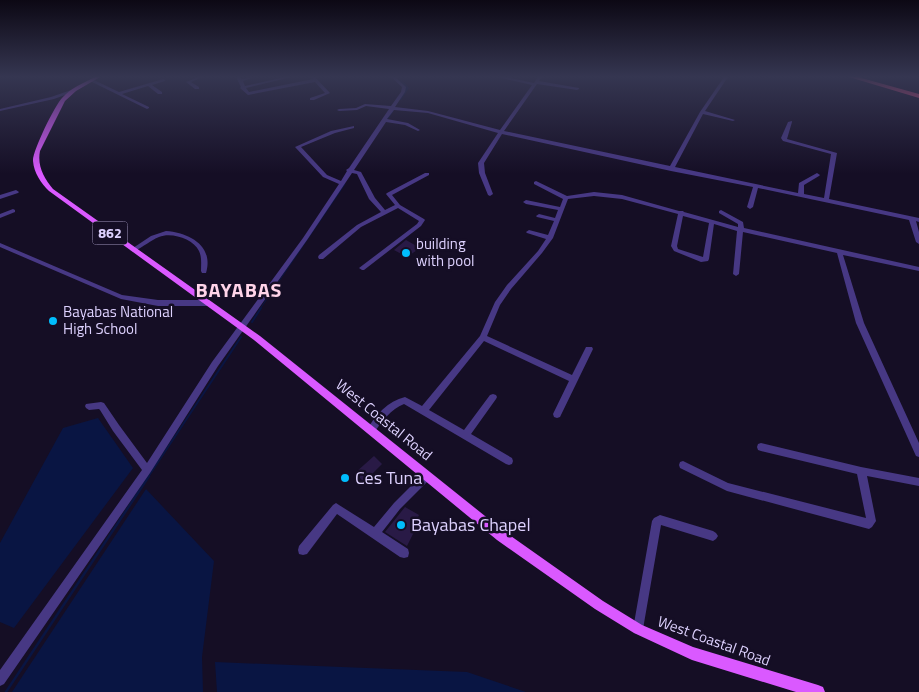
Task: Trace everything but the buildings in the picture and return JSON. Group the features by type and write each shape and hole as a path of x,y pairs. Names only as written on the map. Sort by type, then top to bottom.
{"main road":[{"name":"West Coastal Road","path":"57,109 36,155 38,171 42,181 51,190 243,328 310,379 427,476 525,553 599,605 638,629 692,653 818,692"}],"street":[{"path":"340,110 352,109"},
{"path":"0,680 147,470 215,364 243,328 341,183 352,171 387,120 392,109"},
{"path":"409,109 428,112 501,132 919,220"},
{"path":"490,194 480,166 517,109"},
{"path":"672,169 704,109"},
{"path":"702,112 734,120"},
{"path":"387,120 406,124 418,130"},
{"path":"790,122 785,140 834,152 826,201"},
{"path":"341,183 325,176 298,147 333,132 352,127"},
{"path":"352,171 359,173 372,199 384,212"},
{"path":"362,268 422,223 420,218 398,206 389,194 427,174"},
{"path":"801,196 801,184 817,175"},
{"path":"536,182 566,198 594,194 611,195 681,212 741,230 919,269"},
{"path":"750,207 756,187"},
{"path":"0,197 16,192"},
{"path":"424,410 483,337 497,304 550,238 566,198"},
{"path":"526,202 562,209"},
{"path":"321,257 348,233 398,206"},
{"path":"0,216 13,211"},
{"path":"681,212 674,246 676,250 701,260 706,259 712,221"},
{"path":"721,212 737,219 741,223 736,274"},
{"path":"539,216 558,220"},
{"path":"912,219 919,242"},
{"path":"529,232 550,238"},
{"path":"133,250 160,234 169,233 180,236 201,249 204,271"},
{"path":"0,245 121,297 158,303 208,303"},
{"path":"839,251 860,323 919,452"},
{"path":"483,337 574,380"},
{"path":"557,414 590,349"},
{"path":"465,436 493,398"},
{"path":"371,430 378,420 402,400 409,401 509,461"},
{"path":"89,406 101,405 106,410 124,440 147,470"},
{"path":"761,447 861,471 919,482"},
{"path":"683,465 727,487 869,524 871,521 861,471"},
{"path":"375,532 397,506 427,476"},
{"path":"303,550 336,508 375,532 404,553"},
{"path":"638,629 657,522 660,520 714,536"}],"shaded area":[{"path":"98,418 133,468 14,628 0,622 0,543 63,428"},
{"path":"146,489 214,561 202,657 203,692 12,692"},
{"path":"215,662 467,672 526,692 217,692"}],"waterway":[{"path":"387,120 393,111"},
{"path":"260,309 345,184"},
{"path":"252,322 261,308"},
{"path":"148,477 241,337"},
{"path":"6,692 149,476"}],"place":[{"name":"building with pool","path":"406,253"},
{"name":"Bayabas National High School","path":"53,321"},
{"name":"Ces Tuna","path":"345,478"},
{"name":"Bayabas Chapel","path":"401,525"}],"district":[{"name":"BAYABAS","path":"239,290"}]}
